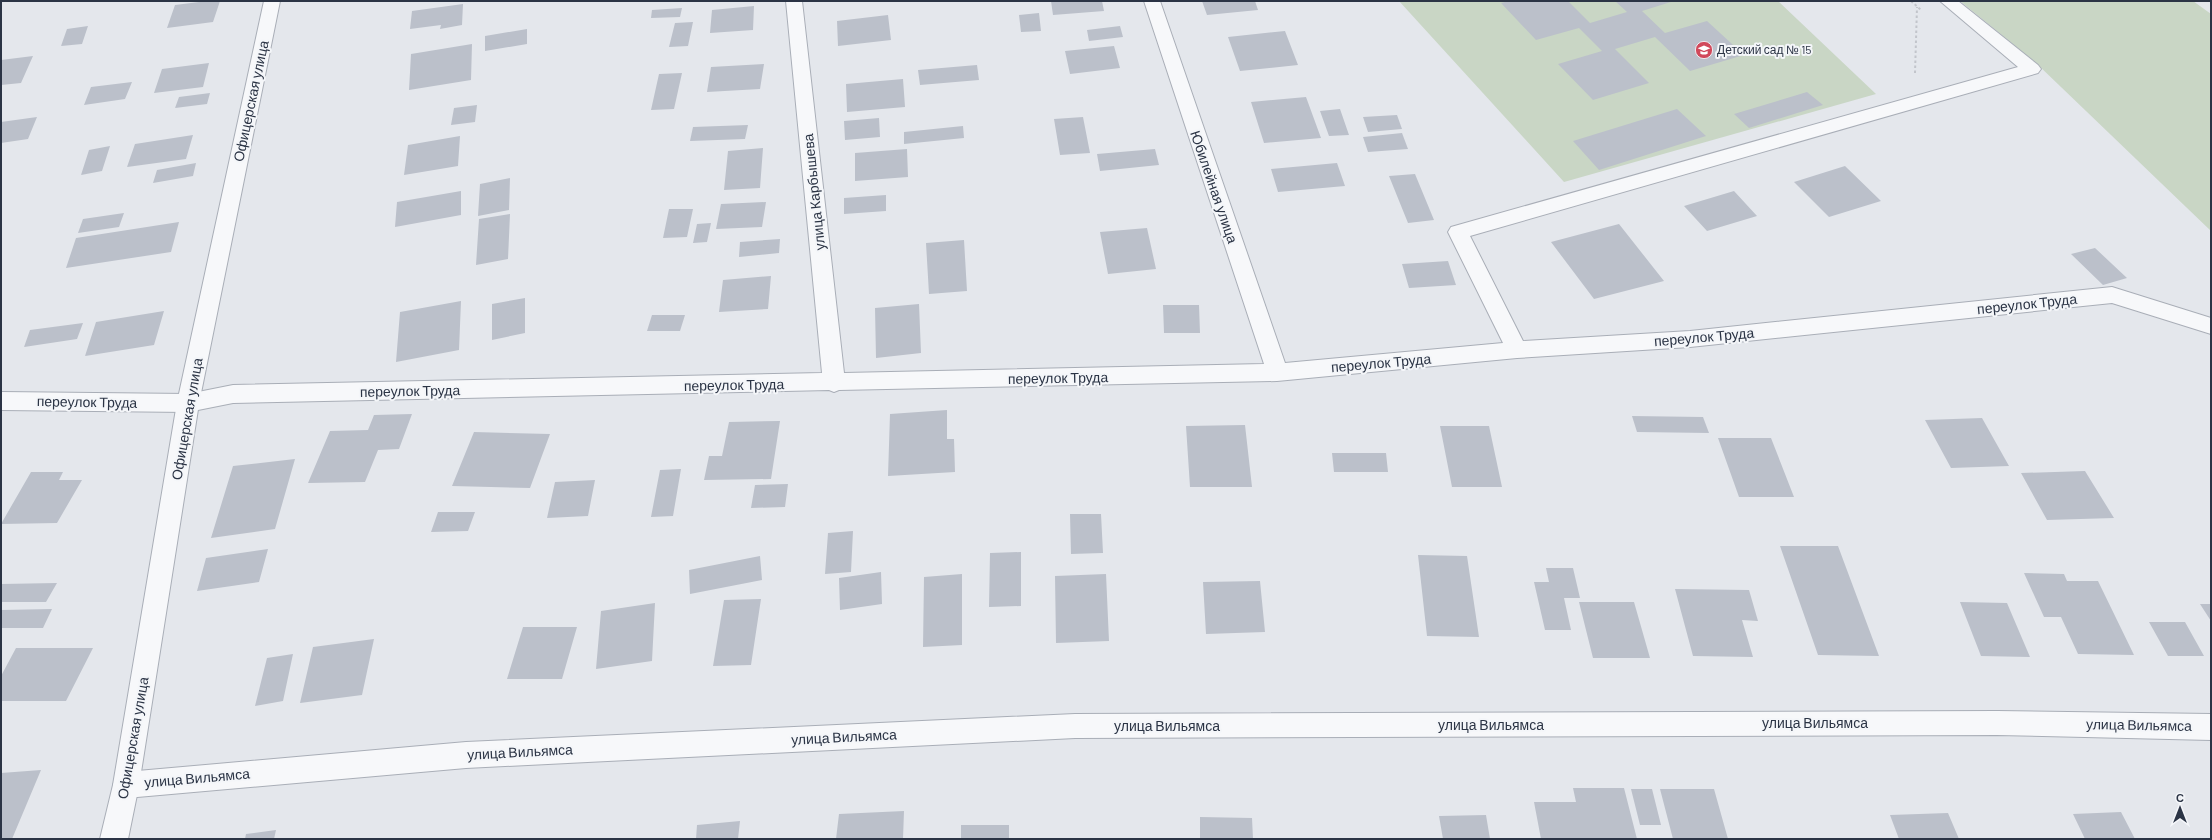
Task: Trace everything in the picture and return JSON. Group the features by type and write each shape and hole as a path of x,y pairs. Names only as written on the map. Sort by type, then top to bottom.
{"street":[{"name":"Офицерская улица","path":"114,839 126,785 188,403 272,1"},
{"name":"улица Карбышева","path":"794,1 834,383"},
{"name":"Юбилейная улица","path":"1152,1 1277,372"},
{"path":"1517,350 1458,232 2032,69 1948,1"},
{"name":"переулок Труда","path":"1,400 188,403 233,394 834,383 1277,372 1517,350 1690,339 2112,295 2211,326"},
{"name":"улица Вильямса","path":"126,785 466,755 1075,726 1997,723 2211,727"}],"path":[{"path":"1915,102 1917,6 1920,1"}],"green space":[{"path":"1399,1 1778,1 1876,94 1564,182"},
{"path":"1960,1 2193,1 2211,14 2211,231 2036,63"}],"building":[{"path":"220,1 213,22 167,28 175,5"},
{"path":"1051,1 1102,1 1104,11 1053,15"},
{"path":"1202,1 1255,1 1258,10 1207,15"},
{"name":"Детский сад № 15","path":"1509,1 1568,1 1590,23 1627,12 1615,1 1674,1 1642,11 1665,33 1707,21 1744,55 1690,71 1655,37 1615,49 1649,83 1593,100 1558,64 1602,51 1579,28 1536,40 1501,3"},
{"path":"463,4 462,25 440,29 441,25 410,29 412,11"},
{"path":"754,6 753,30 710,33 712,10"},
{"path":"682,8 680,17 651,18 652,10"},
{"path":"1039,13 1041,31 1021,32 1019,15"},
{"path":"888,15 891,40 838,46 837,21"},
{"path":"693,22 688,46 669,47 675,23"},
{"path":"88,26 82,44 61,46 67,29"},
{"path":"1120,26 1123,37 1089,41 1087,30"},
{"path":"527,29 527,44 485,51 485,36"},
{"path":"1285,31 1298,65 1240,71 1228,37"},
{"path":"472,44 471,80 409,90 411,54"},
{"path":"1114,46 1120,68 1070,74 1065,51"},
{"path":"33,56 21,83 1,85 1,60"},
{"path":"209,63 203,87 154,93 162,69"},
{"path":"764,64 760,89 707,92 711,67"},
{"path":"977,65 979,80 920,85 918,70"},
{"path":"682,73 674,109 651,110 659,74"},
{"path":"903,79 905,107 847,112 846,84"},
{"path":"132,82 125,99 84,105 91,87"},
{"path":"1807,92 1823,105 1749,128 1734,114"},
{"path":"210,93 207,104 175,108 179,97"},
{"path":"1306,97 1321,138 1264,143 1251,102"},
{"path":"477,105 475,122 451,125 454,108"},
{"path":"1340,109 1349,135 1329,136 1320,111"},
{"path":"1677,109 1706,136 1599,170 1573,141"},
{"path":"1397,115 1402,129 1368,132 1363,117"},
{"path":"37,117 28,139 1,143 1,122"},
{"path":"1083,117 1090,153 1060,155 1054,119"},
{"path":"879,118 880,137 845,140 844,121"},
{"path":"748,125 745,139 690,141 693,127"},
{"path":"963,126 964,138 904,144 904,132"},
{"path":"1402,133 1408,149 1368,152 1363,137"},
{"path":"193,135 186,159 127,167 135,144"},
{"path":"460,136 458,166 404,175 408,145"},
{"path":"110,146 102,171 81,175 89,150"},
{"path":"763,148 760,188 724,190 728,151"},
{"path":"907,149 908,177 855,181 855,153"},
{"path":"1155,149 1159,165 1100,171 1097,154"},
{"path":"196,163 193,176 153,183 157,170"},
{"path":"1337,163 1345,186 1278,192 1271,169"},
{"path":"1845,166 1881,201 1829,217 1794,182"},
{"path":"1415,174 1434,220 1408,223 1389,176"},
{"path":"510,178 509,210 478,216 480,184"},
{"path":"461,191 461,215 395,227 397,202"},
{"path":"1734,191 1757,216 1707,231 1684,206"},
{"path":"886,195 886,211 844,214 844,198"},
{"path":"766,202 762,227 716,229 721,204"},
{"path":"669,209 693,209 687,237 663,238"},
{"path":"124,213 119,227 78,233 83,219"},
{"path":"510,214 508,259 476,265 479,219"},
{"path":"179,222 171,252 66,268 76,238"},
{"path":"711,223 707,242 693,243 697,224"},
{"path":"1619,224 1664,281 1594,299 1551,242"},
{"path":"1147,228 1156,269 1108,274 1100,232"},
{"path":"780,239 779,253 739,257 740,242"},
{"path":"964,240 967,291 929,294 926,243"},
{"path":"2095,248 2127,278 2103,285 2071,254"},
{"path":"1448,261 1456,285 1409,288 1402,264"},
{"path":"771,276 768,309 719,312 723,280"},
{"path":"525,298 525,333 492,340 492,304"},
{"path":"461,301 459,350 396,362 400,312"},
{"path":"919,304 921,353 876,358 875,308"},
{"path":"1163,305 1199,305 1200,333 1164,333"},
{"path":"164,311 154,345 85,356 96,322"},
{"path":"652,315 685,315 680,331 647,331"},
{"path":"83,323 77,339 24,347 30,330"},
{"path":"947,410 947,439 954,439 955,472 888,476 890,414"},
{"path":"412,414 399,449 378,450 365,482 308,483 330,431 368,430 374,415"},
{"path":"1632,416 1703,417 1709,433 1637,432"},
{"path":"1982,418 2009,466 1951,468 1925,420"},
{"path":"780,421 771,479 704,480 709,456 722,456 729,422"},
{"path":"1245,425 1252,487 1190,487 1186,426"},
{"path":"1440,426 1489,426 1502,487 1452,487"},
{"path":"474,432 550,434 530,488 452,486"},
{"path":"1718,438 1771,438 1794,497 1739,497"},
{"path":"1332,453 1386,453 1388,472 1334,472"},
{"path":"295,459 275,529 211,538 233,466"},
{"path":"681,469 673,516 651,517 660,470"},
{"path":"2085,471 2114,518 2047,520 2021,473"},
{"path":"31,472 63,472 59,480 82,480 57,523 1,524"},
{"path":"595,480 588,516 547,518 555,482"},
{"path":"788,484 785,507 751,508 755,485"},
{"path":"438,512 475,512 468,531 431,532"},
{"path":"1070,514 1101,514 1103,553 1071,554"},
{"path":"853,531 851,572 825,574 828,533"},
{"path":"1780,546 1838,546 1879,656 1818,655"},
{"path":"268,549 259,582 197,591 206,558"},
{"path":"1021,552 1021,606 989,607 990,553"},
{"path":"1418,555 1467,556 1479,637 1427,636"},
{"path":"760,556 762,580 690,594 689,570"},
{"path":"1546,568 1573,568 1580,598 1564,598 1571,630 1545,630 1534,582 1549,582"},
{"path":"881,572 882,604 840,610 839,578"},
{"path":"2024,573 2064,574 2067,581 2098,581 2134,655 2078,654 2061,617 2044,617"},
{"path":"962,574 962,645 923,647 924,577"},
{"path":"1106,574 1109,641 1056,643 1055,576"},
{"path":"1260,581 1265,632 1206,634 1203,582"},
{"path":"57,583 46,602 1,602 1,584"},
{"path":"1675,589 1749,590 1758,621 1742,620 1753,657 1693,656"},
{"path":"761,599 751,665 713,666 724,600"},
{"path":"1579,602 1634,602 1650,658 1593,658"},
{"path":"1960,602 2007,603 2030,657 1981,656"},
{"path":"655,603 652,661 596,669 601,611"},
{"path":"2200,604 2211,604 2211,621"},
{"path":"52,609 43,628 1,628 1,610"},
{"path":"2149,622 2185,622 2204,656 2168,656"},
{"path":"523,627 577,627 562,679 507,679"},
{"path":"374,639 362,695 300,703 313,647"},
{"path":"16,648 93,648 66,701 1,701 1,676"},
{"path":"293,654 283,701 255,706 267,658"},
{"path":"41,770 12,839 1,839 1,773"},
{"path":"1573,788 1624,788 1637,839 1541,839 1534,802 1576,802"},
{"path":"1631,789 1652,789 1661,825 1640,825"},
{"path":"1660,789 1714,789 1728,839 1673,839"},
{"path":"904,811 903,839 836,839 839,814"},
{"path":"2121,812 2135,839 2085,839 2073,814"},
{"path":"1948,813 1959,839 1899,839 1890,815"},
{"path":"1486,815 1490,839 1443,839 1439,816"},
{"path":"1200,817 1252,818 1253,839 1200,839"},
{"path":"740,821 738,839 696,839 697,825"},
{"path":"961,825 1009,825 1009,839 961,839"},
{"path":"276,830 274,839 245,839 246,834"}],"place":[{"name":"Детский сад № 15","path":"1704,50"}]}
